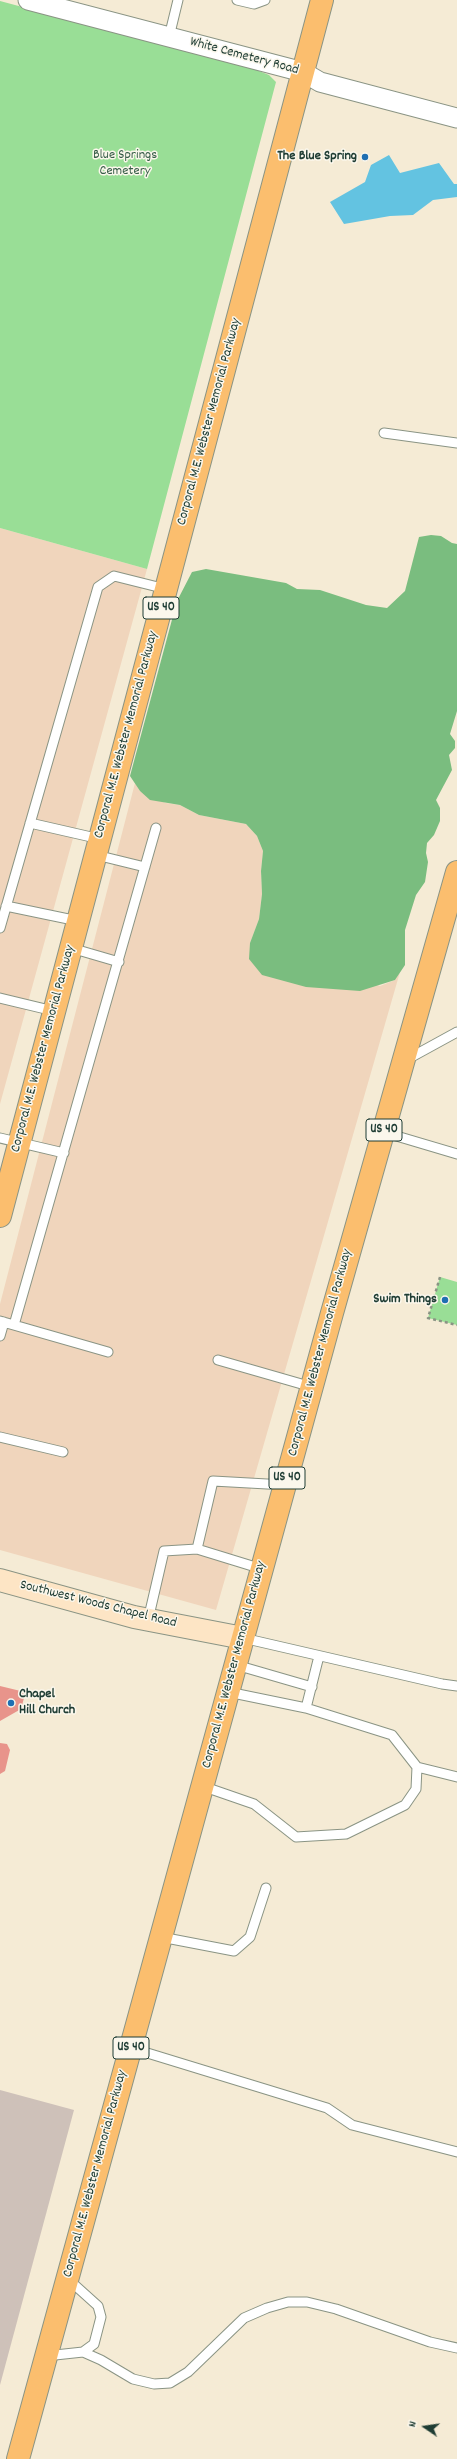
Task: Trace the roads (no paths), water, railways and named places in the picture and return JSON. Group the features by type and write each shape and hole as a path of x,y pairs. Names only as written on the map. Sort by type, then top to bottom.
{"main road":[{"name":"Corporal M.E. Webster Memorial Parkway","path":"0,1216 10,1140 54,1012 322,0"},
{"name":"Corporal M.E. Webster Memorial Parkway","path":"18,2459 312,1387 457,872"},
{"name":"Southwest Woods Chapel Road","path":"0,1580 148,1620 243,1638"}],"street":[{"name":"White Cemetery Road","path":"28,0 303,72 320,82 457,118"}],"lane":[{"path":"169,37 178,0"},
{"path":"237,0 254,4 265,0"},
{"path":"384,433 457,443"},
{"path":"0,928 98,587 114,576 166,589"},
{"path":"30,823 98,847 145,867"},
{"path":"14,1325 119,962 156,828"},
{"path":"6,906 78,922"},
{"path":"71,948 119,962"},
{"path":"0,998 54,1012"},
{"path":"403,1062 457,1032"},
{"path":"383,1132 457,1154"},
{"path":"10,1140 64,1153"},
{"path":"0,1336 2,1322 108,1352"},
{"path":"218,1360 312,1387"},
{"path":"0,1437 63,1452"},
{"path":"197,1549 213,1481 285,1485"},
{"path":"148,1620 164,1551 197,1549 262,1568"},
{"path":"243,1638 442,1684 457,1686"},
{"path":"306,1708 319,1656"},
{"path":"236,1665 312,1687"},
{"path":"228,1692 306,1708 392,1734 417,1767 457,1777"},
{"path":"202,1786 254,1804 296,1837 346,1834 405,1805 416,1789 417,1767"},
{"path":"161,1937 234,1952 250,1937 266,1888"},
{"path":"131,2048 328,2108 352,2125 457,2152"},
{"path":"46,2356 83,2352 94,2344 99,2330 101,2317 98,2306 68,2279"},
{"path":"83,2352 101,2360 133,2379 154,2384 170,2383 188,2372 244,2318 267,2308 288,2302 307,2302 336,2309 430,2342 457,2348"}],"water":[{"name":"The Blue Spring","path":"389,155 400,173 439,163 454,184 457,184 457,197 433,200 413,215 390,216 344,224 330,202 365,182 371,165"}],"place":[{"name":"The Blue Spring","path":"365,157"},
{"name":"Swim Things","path":"445,1300"},
{"name":"Chapel Hill Church","path":"11,1703"}],"park label":[{"name":"Blue Springs Cemetery","path":"125,164"}]}
